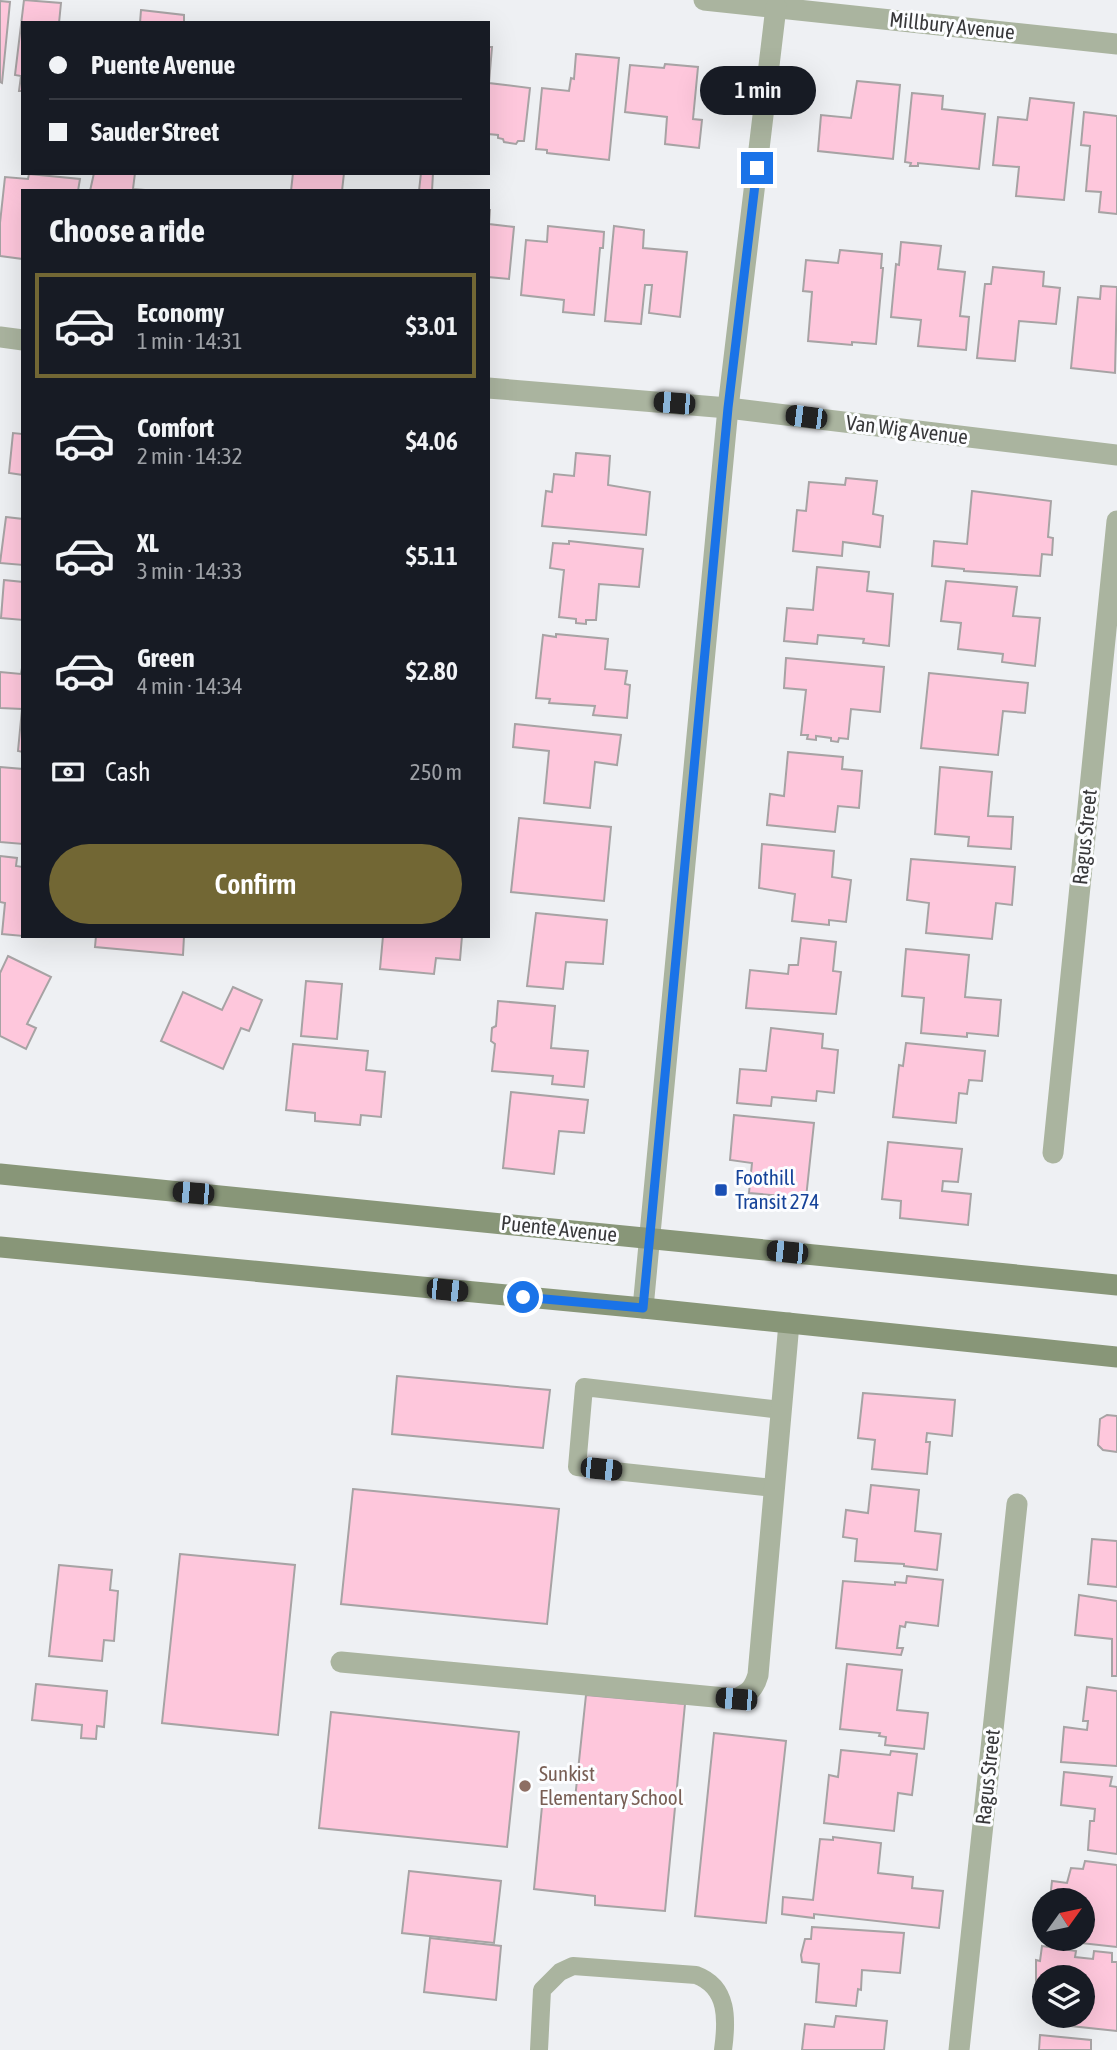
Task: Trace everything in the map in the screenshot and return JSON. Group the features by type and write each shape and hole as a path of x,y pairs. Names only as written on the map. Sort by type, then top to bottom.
{"main road":[{"name":"Puente Avenue","path":"0,1174 1117,1285"},
{"path":"0,1247 643,1308 1117,1357"}],"street":[{"name":"Millbury Avenue","path":"704,0 1117,44"},
{"path":"643,1308 728,408 776,8"},
{"path":"0,337 21,340"},
{"name":"Van Wig Avenue","path":"490,388 728,408 1117,455"},
{"name":"Ragus Street","path":"1053,1153 1117,521"},
{"path":"341,1662 736,1699 748,1694 755,1686 758,1675 789,1323"},
{"name":"Ragus Street","path":"959,2050 1017,1504"}],"lane":[{"path":"774,1488 577,1467 580,1427 584,1387 781,1410"},
{"path":"539,2050 542,1990 560,1972 573,1966 696,1975 707,1979 724,2004 727,2023 723,2050"}],"building":[{"path":"24,0 61,3 59,21 21,21"},
{"path":"0,1 10,2 2,83 0,82"},
{"path":"141,10 184,15 184,21 140,21"},
{"path":"21,25 21,76 15,75"},
{"path":"576,54 619,58 609,160 547,153 547,150 536,149 542,88 569,91 571,78 574,79"},
{"path":"665,64 698,67 693,119 702,120 699,148 665,144 667,117 625,112 630,65 664,68"},
{"path":"857,81 900,85 893,159 818,151 821,115 851,118"},
{"path":"490,83 530,88 524,141 518,141 516,144 504,142 498,135 490,134"},
{"path":"912,93 943,96 942,109 985,114 979,169 918,163 918,166 910,166 911,163 905,162"},
{"path":"1030,98 1074,103 1064,200 1016,196 1019,167 993,165 998,117 1027,120"},
{"path":"1084,112 1117,116 1117,214 1099,212 1101,192 1086,191 1090,146 1081,145"},
{"path":"29,175 39,175 80,179 78,189 21,189 21,259 0,256 5,177 28,179"},
{"path":"94,175 135,175 133,189 90,189"},
{"path":"293,175 344,175 342,189 291,189"},
{"path":"421,175 433,175 432,189 419,189"},
{"path":"490,224 514,227 509,279 490,277"},
{"path":"548,226 604,232 594,315 563,312 564,300 521,295 526,240 547,242"},
{"path":"614,226 644,230 643,248 687,252 680,317 649,313 652,285 645,285 641,324 605,321"},
{"path":"901,242 941,246 938,269 965,272 960,316 969,317 966,350 918,346 921,320 891,317"},
{"path":"840,250 882,254 876,344 808,341 812,292 803,291 806,260 838,263"},
{"path":"993,267 1044,272 1043,286 1060,288 1056,324 1019,321 1015,361 977,358 985,284 991,284"},
{"path":"1101,286 1117,287 1115,373 1071,368 1078,297 1100,299"},
{"path":"13,433 21,434 21,475 9,473"},
{"path":"576,453 610,456 608,485 650,492 646,535 542,526 546,491 552,492 554,474 574,476"},
{"path":"846,478 877,481 873,514 883,516 880,547 843,542 842,556 793,551 797,510 806,511 809,482 845,485"},
{"path":"972,491 1051,501 1048,537 1053,538 1052,555 1042,554 1040,576 932,566 934,541 967,544"},
{"path":"6,517 21,519 21,565 0,563"},
{"path":"569,541 643,549 639,587 599,584 596,620 586,620 586,624 576,623 576,619 559,617 564,570 550,568 553,543 569,544"},
{"path":"817,567 869,572 867,591 893,594 889,646 863,643 864,639 818,635 817,644 784,641 787,608 813,610"},
{"path":"4,580 21,582 21,620 1,618"},
{"path":"946,581 1017,587 1013,616 1040,618 1035,666 1002,662 1003,654 958,649 961,623 941,621"},
{"path":"556,634 608,639 605,669 627,671 625,684 630,685 627,718 593,715 595,706 549,703 550,699 536,698 543,635 556,637"},
{"path":"786,658 884,667 880,712 851,709 848,739 839,738 838,742 816,736 816,740 807,739 808,735 801,735 806,690 784,688"},
{"path":"0,672 21,674 21,709 0,708"},
{"path":"929,673 1028,683 1025,713 1003,711 998,755 921,748"},
{"path":"21,720 21,752 18,751"},
{"path":"515,724 621,735 617,765 595,762 590,808 544,803 549,751 513,747"},
{"path":"788,752 843,757 842,769 862,771 859,808 838,806 835,832 767,825 770,794 784,796"},
{"path":"0,767 21,769 21,844 0,842"},
{"path":"940,767 992,772 988,816 1013,817 1011,849 968,846 969,837 935,834"},
{"path":"519,818 611,827 604,901 511,892"},
{"path":"762,844 834,851 832,877 851,880 846,922 829,920 829,925 792,921 795,894 759,888"},
{"path":"0,856 17,858 16,866 21,867 21,936 2,934 5,903 0,902"},
{"path":"911,859 1015,867 1012,905 996,903 992,939 926,933 929,903 907,900"},
{"path":"536,913 607,920 603,964 566,962 563,989 527,986"},
{"path":"96,938 184,938 183,955 95,947"},
{"path":"383,938 462,938 460,960 436,958 434,974 380,969"},
{"path":"801,938 836,942 833,971 841,972 836,1014 746,1008 750,970 788,974 789,965 798,965"},
{"path":"906,949 969,955 965,997 1001,1000 998,1036 967,1033 967,1037 921,1033 924,998 902,996"},
{"path":"8,956 51,977 27,1024 36,1028 26,1049 0,1036 0,973"},
{"path":"306,981 342,984 337,1039 301,1036"},
{"path":"233,987 262,1000 249,1031 241,1028 223,1069 161,1041 183,992 222,1010"},
{"path":"498,1001 555,1006 551,1048 588,1051 584,1087 552,1084 553,1076 492,1071 495,1044 491,1041 492,1028 496,1026"},
{"path":"771,1028 823,1034 822,1048 838,1050 834,1093 817,1091 816,1101 772,1097 771,1106 737,1103 740,1069 766,1071"},
{"path":"906,1043 985,1051 982,1081 969,1080 967,1094 959,1093 956,1123 893,1117 899,1065 903,1066"},
{"path":"293,1044 368,1051 366,1070 385,1072 381,1117 361,1115 360,1125 315,1121 315,1113 286,1110"},
{"path":"511,1092 588,1100 584,1133 559,1131 554,1174 503,1168"},
{"path":"734,1115 814,1123 806,1198 749,1193 752,1163 730,1160"},
{"path":"888,1142 962,1149 958,1182 943,1181 942,1191 971,1194 968,1225 900,1218 901,1201 882,1199"},
{"path":"397,1376 550,1390 543,1448 392,1434"},
{"path":"863,1393 955,1400 952,1436 927,1433 926,1442 930,1442 927,1474 872,1469 875,1440 858,1438"},
{"path":"1107,1415 1117,1416 1117,1452 1103,1450 1098,1445 1100,1419"},
{"path":"871,1485 919,1490 915,1531 941,1534 937,1570 904,1564 855,1561 857,1539 843,1537 846,1510 868,1513"},
{"path":"353,1489 559,1509 547,1624 341,1604"},
{"path":"1092,1539 1117,1541 1117,1587 1088,1584"},
{"path":"180,1554 295,1565 278,1735 162,1723"},
{"path":"59,1565 112,1570 110,1590 118,1591 114,1641 104,1640 102,1661 49,1656"},
{"path":"907,1576 943,1580 938,1626 906,1622 905,1627 900,1626 897,1648 903,1648 901,1655 836,1648 843,1581 895,1585 895,1582 906,1583"},
{"path":"1079,1595 1117,1601 1117,1676 1112,1676 1112,1639 1075,1635"},
{"path":"847,1664 902,1670 897,1710 928,1713 924,1749 885,1745 886,1737 879,1736 880,1733 840,1729"},
{"path":"36,1684 107,1691 104,1727 97,1726 96,1739 81,1738 82,1725 32,1720"},
{"path":"1087,1687 1117,1691 1117,1766 1061,1762 1064,1727 1087,1730 1088,1721 1083,1721"},
{"path":"586,1695 685,1704 665,1911 595,1905 595,1896 534,1889 543,1796 575,1799"},
{"path":"331,1712 519,1732 507,1847 319,1828"},
{"path":"714,1733 786,1741 766,1923 695,1916"},
{"path":"841,1750 890,1755 891,1751 917,1754 912,1795 898,1793 894,1831 824,1823 829,1775 838,1777"},
{"path":"1064,1772 1112,1777 1110,1786 1117,1787 1117,1854 1088,1850 1090,1821 1094,1821 1095,1809 1061,1805"},
{"path":"833,1837 881,1843 878,1873 913,1877 912,1888 943,1891 939,1928 814,1914 814,1918 782,1914 783,1897 813,1900 820,1839 833,1840"},
{"path":"1085,1861 1117,1865 1117,1947 1096,1945 1096,1888 1051,1888 1052,1881 1067,1883 1071,1868 1083,1869"},
{"path":"409,1871 501,1881 494,1943 402,1933"},
{"path":"812,1927 904,1933 900,1973 862,1970 861,1990 858,1989 856,2006 816,2002 819,1964 802,1962 801,1955 805,1939 811,1939"},
{"path":"430,1938 501,1946 496,2000 424,1992"},
{"path":"1041,1951 1076,1951 1075,1957 1093,1959 1094,1951 1112,1953 1112,1962 1117,1962 1117,2031 1089,2028 1095,2028 1095,1965 1036,1965 1036,1960 1040,1961"},
{"path":"836,2016 887,2021 884,2050 802,2050 805,2024 834,2027"},
{"path":"1040,2035 1091,2040 1091,2050 1039,2050"}],"place":[{"name":"Foothill Transit 274","path":"721,1190"},
{"name":"Sunkist Elementary School","path":"525,1786"}],"route":[{"path":"523,1297 643,1308 728,408 757,168"}]}
